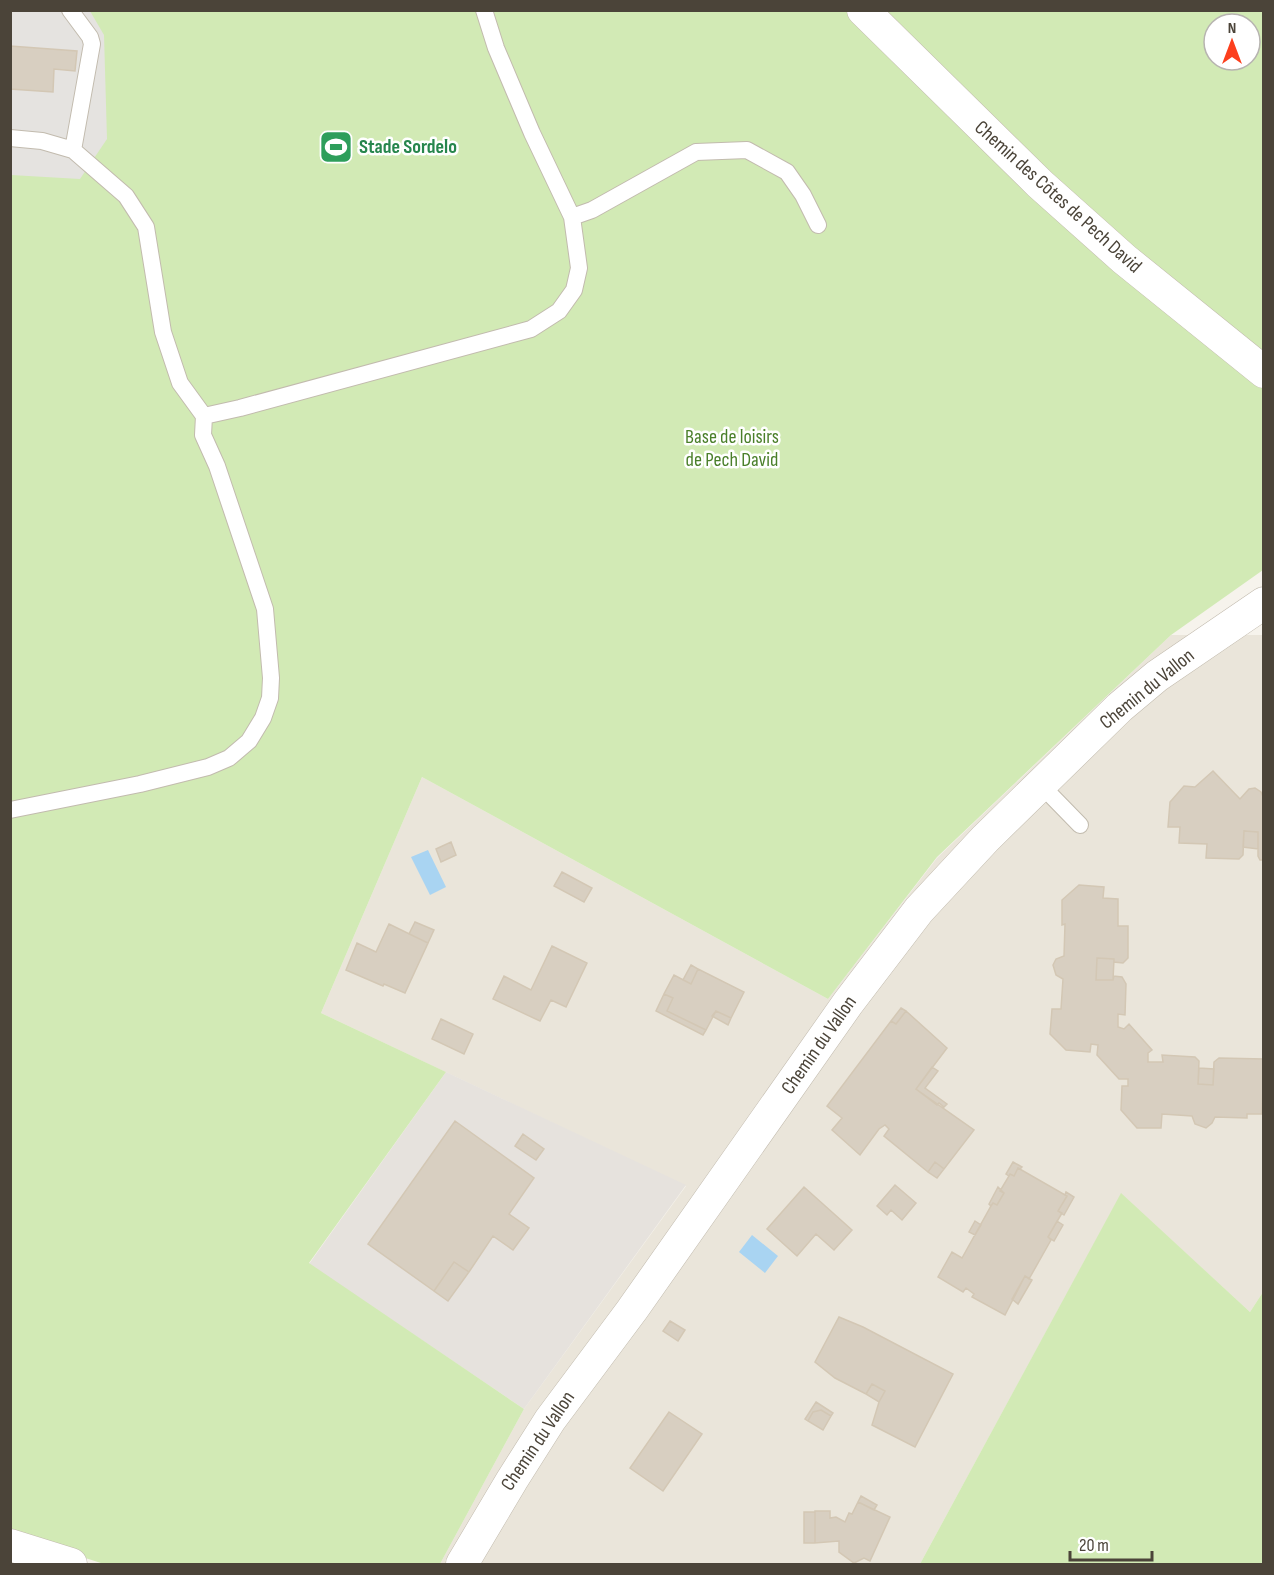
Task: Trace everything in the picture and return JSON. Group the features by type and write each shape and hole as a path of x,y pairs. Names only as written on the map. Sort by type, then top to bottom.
{"street":[{"name":"Chemin des Côtes de Pech David","path":"863,10 1040,184 1124,259 1263,372"},
{"name":"Chemin du Vallon","path":"462,1564 550,1420 639,1301 848,1003 919,910 985,838 1120,707 1157,675 1263,603"},
{"path":"10,1545 71,1564"}],"lane":[{"path":"70,10 90,37 92,44 73,150"},
{"path":"204,416 531,329 559,311 574,290 579,268 572,217 532,133 496,48 484,10"},
{"path":"10,138 42,141 73,150 126,196 146,227 163,332 180,383 204,416 203,435 217,466 265,609 271,678 270,698 263,718 249,741 229,758 208,767 140,784 10,810"},
{"path":"572,217 592,210 696,152 747,150 787,172 803,195 818,225"},
{"path":"1041,785 1080,825"}],"shaded area":[{"path":"10,11 90,11 104,35 107,139 80,179 11,175"},
{"path":"1171,635 1263,635 1263,1292 1250,1312 1121,1194 920,1564 440,1564 524,1409 686,1186 321,1013 422,777 828,999 937,858"},
{"path":"446,1072 686,1185 524,1409 309,1264"}],"green space":[{"name":"Base de loisirs de Pech David","path":"11,11 1263,11 1263,570 1171,635 937,857 828,999 422,777 321,1013 446,1072 309,1263 524,1409 440,1564 104,1564 11,1534"},
{"path":"1121,1193 1250,1312 1263,1292 1263,1564 920,1564"}],"water":[{"path":"428,850 446,887 430,895 411,857"},
{"path":"752,1235 778,1256 765,1273 739,1252"}],"building":[{"path":"10,46 77,51 75,71 54,69 53,92 10,89"},
{"path":"1213,771 1240,799 1249,789 1255,788 1261,792 1264,799 1264,860 1260,860 1258,856 1258,832 1244,831 1243,855 1239,859 1206,858 1207,844 1179,843 1180,827 1168,827 1170,802 1184,786 1195,787"},
{"path":"1244,831 1258,832 1258,849 1243,847"},
{"path":"451,842 456,855 441,862 436,849"},
{"path":"562,872 592,888 584,902 554,886"},
{"path":"1079,885 1104,887 1103,898 1118,899 1118,926 1128,926 1128,958 1123,963 1114,962 1114,959 1097,958 1096,980 1113,980 1114,976 1122,977 1126,984 1125,1015 1118,1014 1118,1027 1124,1029 1129,1024 1152,1050 1148,1053 1148,1062 1163,1062 1162,1055 1195,1057 1199,1061 1198,1084 1213,1085 1214,1062 1219,1058 1264,1059 1262,1114 1247,1114 1247,1118 1215,1117 1206,1128 1195,1124 1192,1116 1162,1114 1161,1128 1137,1128 1121,1110 1122,1086 1128,1086 1128,1079 1119,1079 1097,1055 1098,1045 1091,1044 1090,1052 1066,1050 1050,1034 1052,1009 1061,1009 1063,979 1056,975 1053,965 1056,959 1064,956 1065,924 1062,925 1062,900"},
{"path":"415,922 434,930 428,943 409,934"},
{"path":"389,924 428,943 405,993 346,970 357,943 376,952"},
{"path":"552,946 587,963 566,1007 551,1000 540,1021 493,999 504,976 531,990"},
{"path":"1097,958 1114,959 1113,980 1096,980"},
{"path":"691,965 698,969 691,984 683,980"},
{"path":"698,969 744,992 731,1018 716,1011 706,1030 667,1011 673,998 664,994 674,975 691,984"},
{"path":"664,994 673,998 667,1011 706,1030 703,1035 656,1011"},
{"path":"901,1008 906,1011 896,1024 891,1021"},
{"path":"716,1011 731,1018 728,1025 712,1016"},
{"path":"906,1011 947,1048 916,1089 974,1130 944,1169 935,1162 928,1172 884,1136 889,1129 885,1125 879,1129 860,1155 832,1130 842,1118 827,1106 891,1021 896,1024"},
{"path":"441,1019 473,1034 464,1054 432,1039"},
{"path":"932,1067 938,1071 925,1088 947,1104 944,1107 939,1103 937,1105 916,1089"},
{"path":"1199,1068 1214,1069 1213,1085 1198,1084"},
{"path":"455,1121 534,1178 509,1214 529,1228 513,1250 493,1236 469,1272 454,1262 434,1291 368,1244"},
{"path":"523,1134 544,1149 536,1160 515,1146"},
{"path":"935,1162 944,1169 937,1178 928,1172"},
{"path":"1013,1162 1022,1167 1018,1168 1014,1176 1010,1174 1009,1176 1006,1174"},
{"path":"1018,1168 1067,1196 1058,1211 1062,1213 1048,1237 1051,1240 1029,1279 1025,1276 1005,1315 972,1297 974,1294 966,1288 963,1292 938,1277 952,1252 962,1258 991,1206 993,1203 997,1205 1004,1193 1000,1191 1010,1174 1014,1176"},
{"path":"895,1185 916,1203 902,1220 891,1210 887,1215 877,1206"},
{"path":"804,1187 852,1230 834,1250 816,1234 797,1256 767,1229"},
{"path":"998,1187 1004,1193 997,1205 993,1203 991,1206 989,1204"},
{"path":"1066,1192 1074,1197 1064,1215 1058,1211 1067,1196"},
{"path":"975,1221 981,1225 975,1235 969,1232"},
{"path":"1057,1221 1063,1225 1054,1241 1048,1237"},
{"path":"454,1262 469,1272 448,1301 434,1291"},
{"path":"1025,1276 1032,1280 1018,1304 1012,1299"},
{"path":"839,1317 953,1374 915,1447 872,1425 885,1391 872,1384 866,1394 835,1378 815,1362"},
{"path":"670,1321 685,1330 678,1341 663,1331"},
{"path":"872,1384 885,1391 879,1402 866,1394"},
{"path":"816,1402 833,1413 831,1416 821,1410 813,1412 808,1421 805,1419"},
{"path":"821,1410 831,1416 823,1430 808,1421 813,1412"},
{"path":"669,1412 702,1434 663,1491 630,1468"},
{"path":"861,1496 877,1505 874,1510 858,1502"},
{"path":"858,1502 890,1517 870,1561 864,1558 854,1563 839,1552 839,1541 815,1543 815,1511 830,1511 830,1518 836,1517 845,1522"},
{"path":"804,1512 815,1512 815,1543 804,1543"}],"place":[{"name":"Stade Sordelo","path":"336,147"}]}
